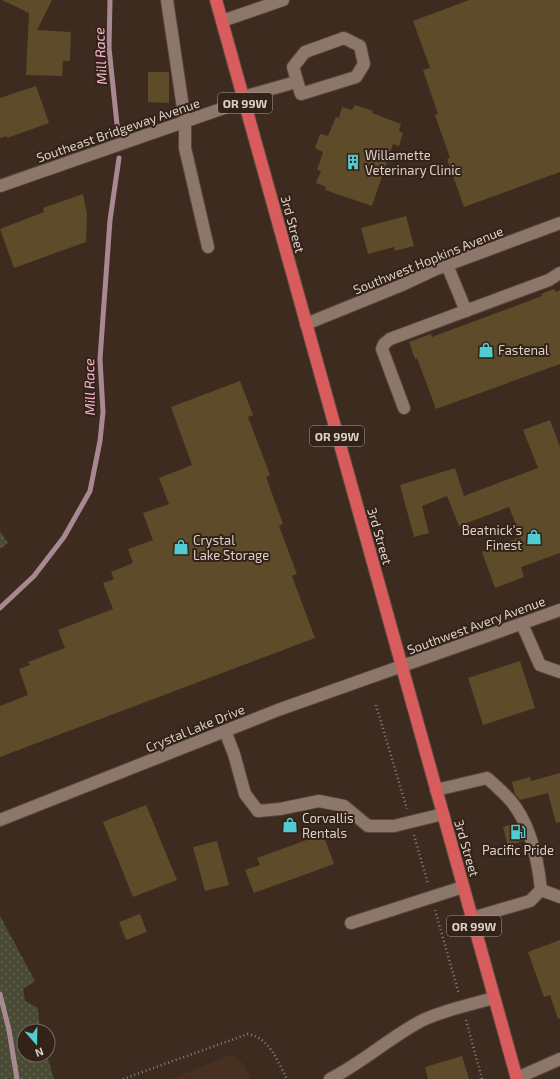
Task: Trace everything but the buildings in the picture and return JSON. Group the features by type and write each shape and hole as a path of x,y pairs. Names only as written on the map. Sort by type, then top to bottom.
{"highway":[{"name":"3rd Street","path":"216,0 517,1078"}],"street":[{"path":"167,0 185,121 185,148 208,247"},
{"path":"222,21 283,0"},
{"path":"344,38 360,46 364,64 356,77 300,94 296,82 293,67 305,52 344,38"},
{"name":"Southeast Bridgeway Avenue","path":"0,186 296,82"},
{"name":"Southwest Hopkins Avenue","path":"306,324 447,265 560,224"},
{"path":"447,265 466,311"},
{"path":"404,408 382,349 384,344 390,339 549,280 560,273"},
{"name":"Southwest Avery Avenue","path":"402,667 560,610"},
{"path":"522,624 540,665 552,671 560,672"},
{"name":"Crystal Lake Drive","path":"0,820 278,710 402,667"},
{"path":"225,731 234,754 245,794 258,811 280,809 319,801 344,806 368,826 394,826 443,814"},
{"path":"436,790 487,778 510,800 525,822 539,870 541,890"},
{"path":"351,923 463,887"},
{"path":"541,890 560,897"},
{"path":"472,918 530,901 541,890"},
{"path":"330,1079 345,1072 392,1038 422,1021 494,998"},
{"path":"517,1078 560,1059"}],"path":[{"path":"123,1079 248,1034 258,1036 268,1045 286,1079"}],"shaded area":[{"path":"234,1054 243,1064 251,1079 169,1079"}],"green space":[{"path":"0,531 8,543 0,549"},
{"path":"0,916 35,981 23,989 25,1001 38,1008 39,1023 16,1023 16,1063 49,1063 54,1079 0,1079"}],"waterway":[{"name":"Mill Race","path":"110,0 109,48 118,134"},
{"name":"Mill Race","path":"0,608 34,576 64,537 90,491 100,441 103,412 100,359 110,220 119,158"},
{"name":"Mill Race","path":"0,994 9,1030 17,1079"}],"place":[{"name":"Willamette Veterinary Clinic","path":"353,162"},
{"name":"Fastenal","path":"486,350"},
{"name":"Beatnick's Finest","path":"534,537"},
{"name":"Crystal Lake Storage","path":"181,547"},
{"name":"Corvallis Rentals","path":"290,825"},
{"name":"Pacific Pride","path":"518,832"}]}
